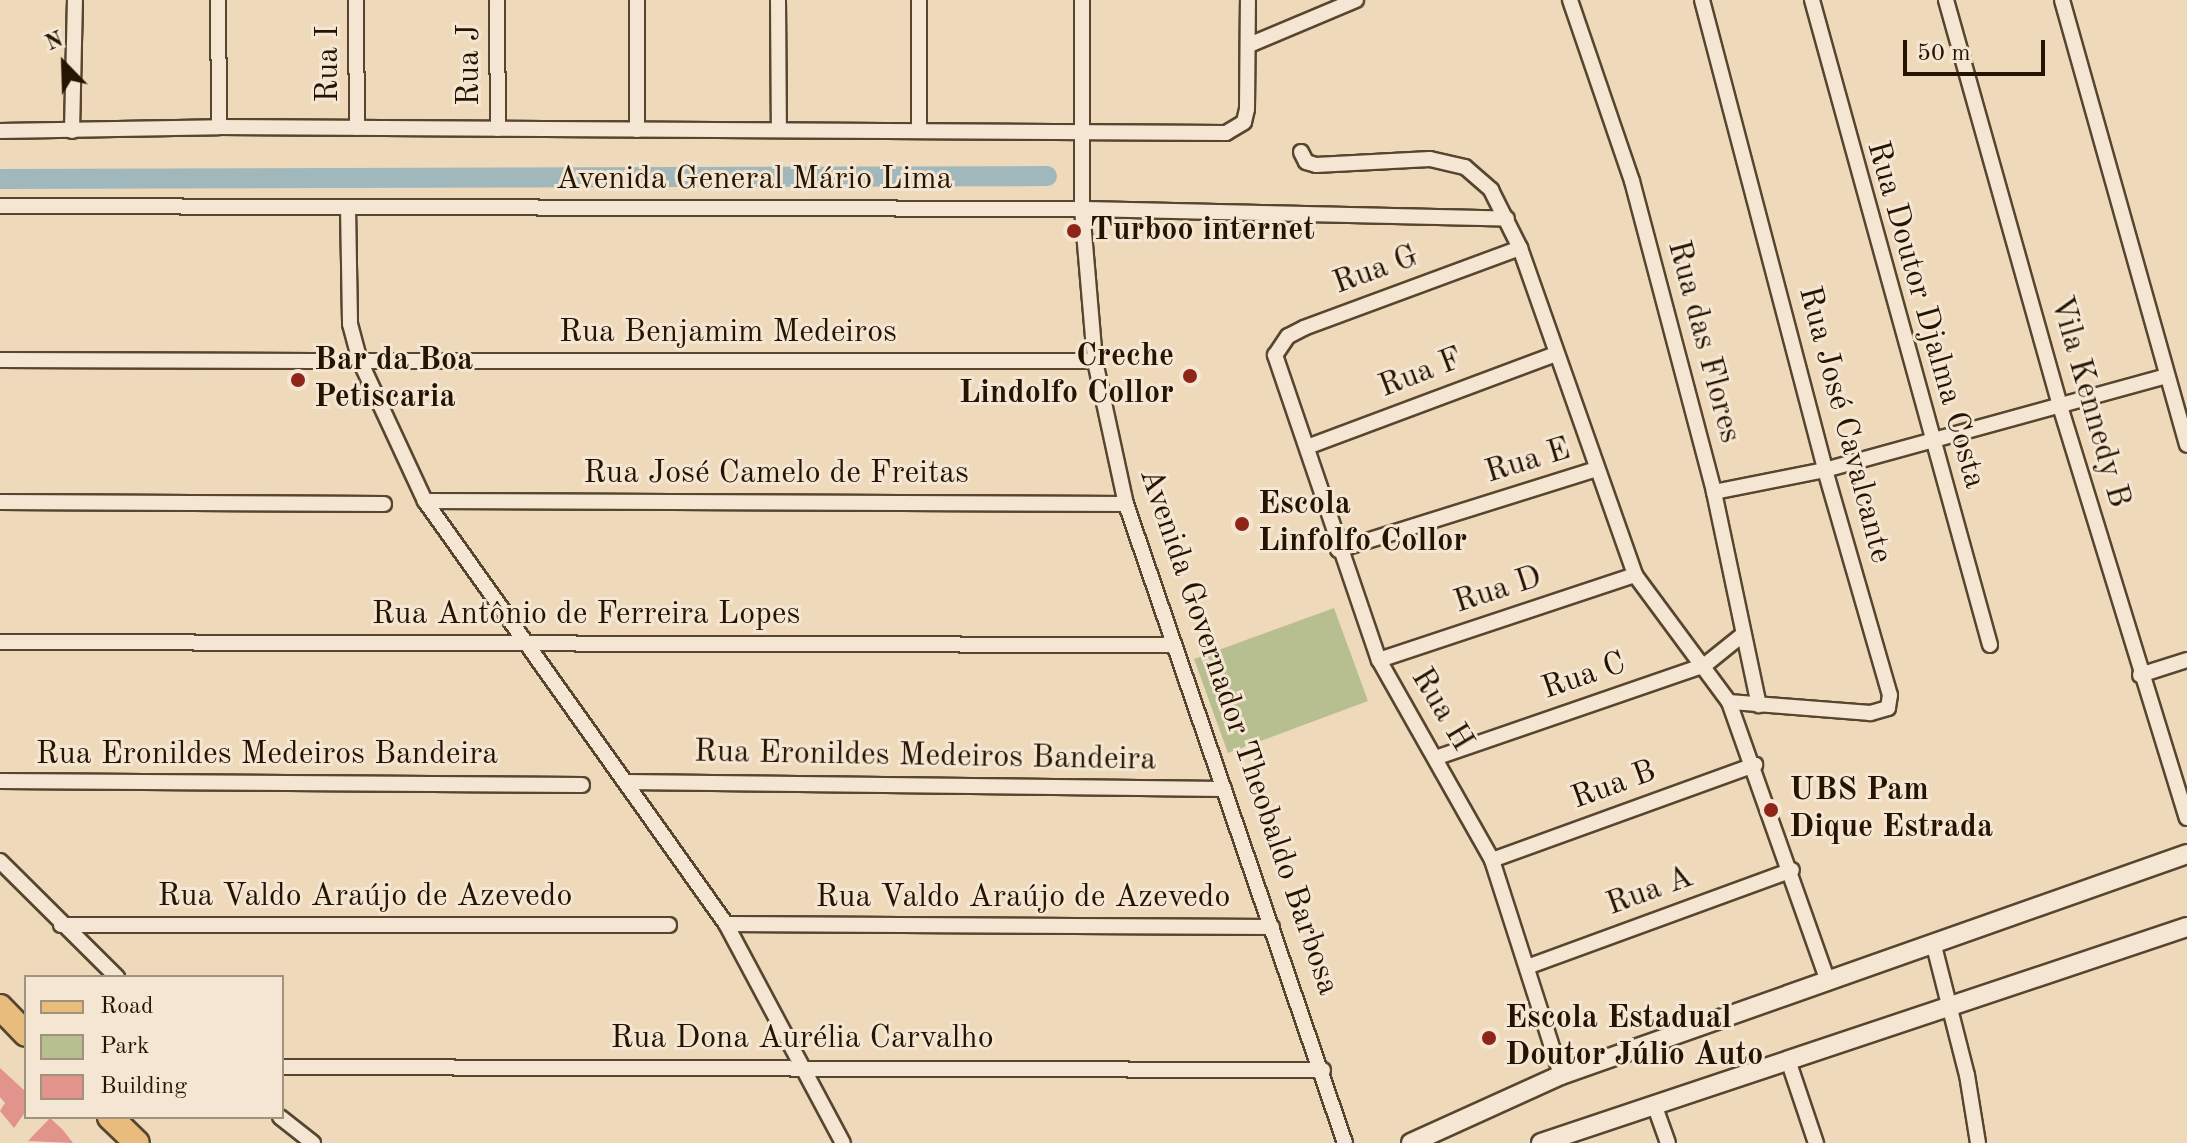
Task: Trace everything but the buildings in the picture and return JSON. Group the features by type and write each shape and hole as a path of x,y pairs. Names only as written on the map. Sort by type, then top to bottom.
{"main road":[{"path":"0,1007 24,1032"},
{"path":"112,1119 137,1143"}],"street":[{"path":"72,131 75,0"},
{"path":"218,0 219,127"},
{"name":"Rua I","path":"356,0 357,128"},
{"name":"Rua J","path":"497,0 498,129"},
{"path":"637,0 637,130"},
{"path":"778,0 779,130"},
{"path":"919,0 919,129"},
{"name":"Avenida Governador Theobaldo Barbosa","path":"1082,0 1082,205 1095,361 1126,504 1172,645 1323,1070 1345,1143"},
{"path":"1248,0 1249,45 1356,0"},
{"name":"Rua das Flores","path":"1570,0 1632,181 1714,492 1741,636 1759,705"},
{"name":"Rua José Cavalcante","path":"1702,0 1825,470 1889,683 1890,702 1884,711 1870,713 1729,702"},
{"name":"Rua Doutor Djalma Costa","path":"1812,0 1990,645"},
{"name":"Vila Kennedy B","path":"1946,0 2060,406 2140,675 2187,818"},
{"path":"2062,0 2187,445"},
{"name":"Avenida General Mário Lima","path":"0,131 219,127 1226,133 1244,122 1249,45"},
{"path":"1301,152 1306,162 1316,165 1430,159 1465,167 1491,190 1520,248 1635,575 1705,665 1729,702 1755,765 1827,979"},
{"name":"Avenida General Mário Lima","path":"0,206 1082,205 1507,219"},
{"path":"348,207 350,324 360,361 425,501 726,924 843,1143"},
{"name":"Rua G","path":"1278,371 1279,345 1304,328 1520,248"},
{"name":"Rua F","path":"1307,447 1556,354"},
{"path":"0,360 316,361"},
{"name":"Rua Benjamim Medeiros","path":"360,361 1095,361"},
{"name":"Rua H","path":"1278,371 1307,447 1338,550 1379,660 1438,757 1492,860 1561,1075"},
{"path":"1714,492 1825,470 2166,376"},
{"name":"Rua E","path":"1338,550 1597,469"},
{"name":"Rua José Camelo de Freitas","path":"425,501 1126,504"},
{"path":"0,502 384,504"},
{"name":"Rua D","path":"1379,660 1635,575"},
{"name":"Rua C","path":"1438,757 1705,665 1741,636"},
{"name":"Rua Antônio de Ferreira Lopes","path":"0,642 1172,645"},
{"path":"2140,675 2187,660"},
{"name":"Rua B","path":"1492,860 1755,765"},
{"name":"Rua Eronildes Medeiros Bandeira","path":"0,781 582,785"},
{"name":"Rua Eronildes Medeiros Bandeira","path":"626,782 1224,789"},
{"path":"1411,1143 1561,1075 2187,854"},
{"path":"0,861 61,925 115,975"},
{"name":"Rua A","path":"1527,967 1792,870"},
{"name":"Rua Valdo Araújo de Azevedo","path":"726,924 1272,927"},
{"name":"Rua Valdo Araújo de Azevedo","path":"61,925 669,925"},
{"path":"1541,1143 2187,927"},
{"path":"1933,942 1950,1005 1978,1143"},
{"path":"1788,1060 1816,1143"},
{"name":"Rua Dona Aurélia Carvalho","path":"284,1067 804,1065 1323,1070"},
{"path":"1654,1104 1668,1143"},
{"path":"283,1119 313,1143"}],"green space":[{"path":"1334,608 1368,701 1228,753 1194,659"}],"waterway":[{"path":"0,179 1047,176"}],"place":[{"name":"Turboo internet","path":"1074,231"},
{"name":"Creche Lindolfo Collor","path":"1190,376"},
{"name":"Bar da Boa Petiscaria","path":"298,380"},
{"name":"Escola Linfolfo Collor","path":"1242,524"},
{"name":"UBS Pam Dique Estrada","path":"1771,810"},
{"name":"Escola Estadual Doutor Júlio Auto","path":"1489,1038"}]}
